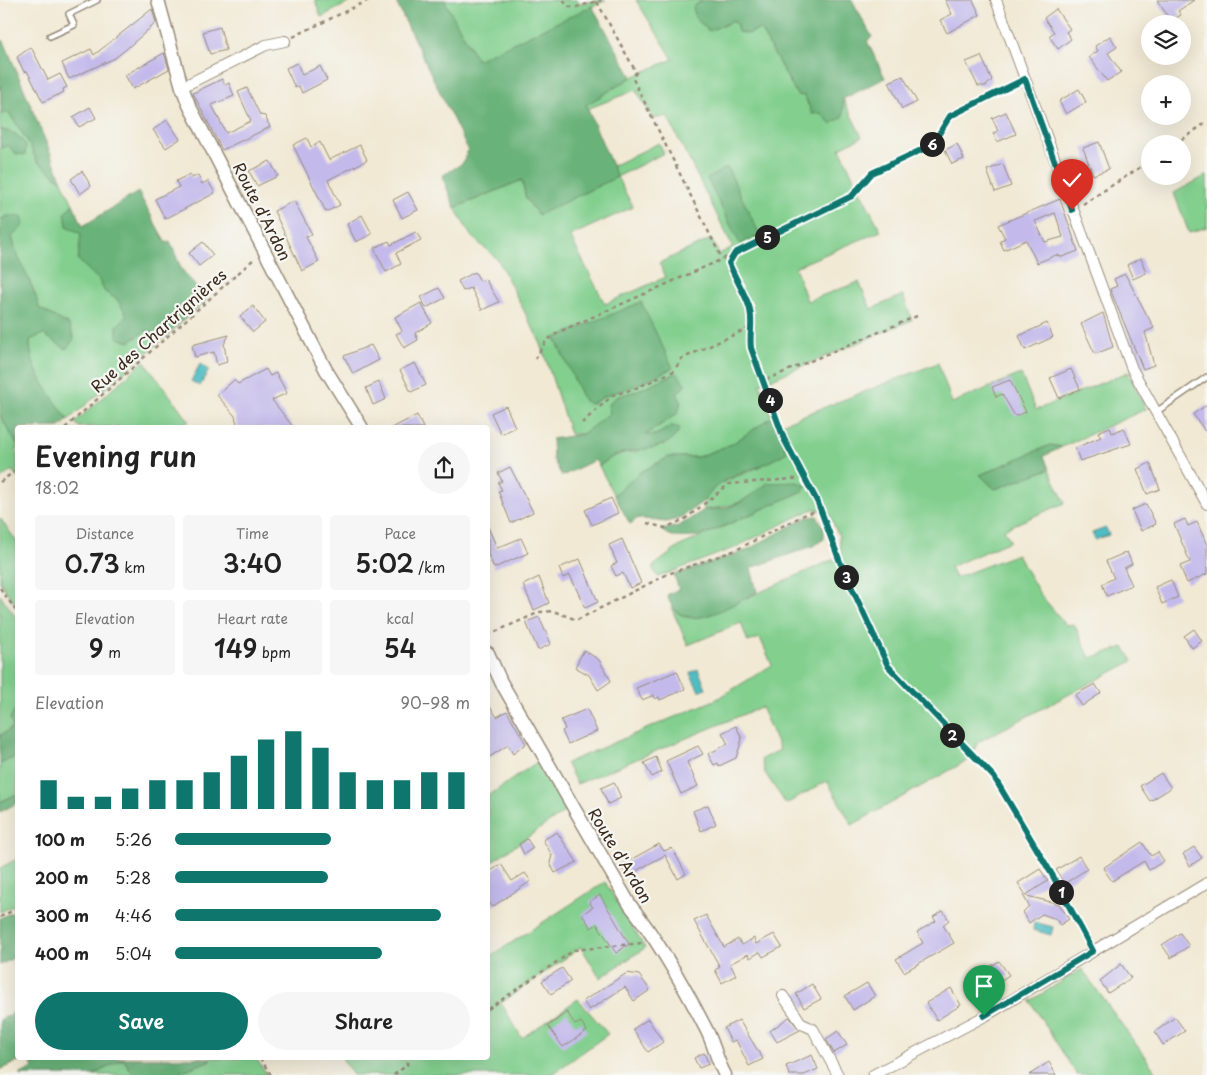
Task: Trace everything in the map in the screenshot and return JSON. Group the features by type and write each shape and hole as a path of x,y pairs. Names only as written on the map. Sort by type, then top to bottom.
{"street":[{"name":"Route d'Ardon","path":"158,0 182,87 189,105 326,370 360,425"},
{"path":"996,0 1132,369 1207,504"},
{"path":"182,87 266,45 285,41"},
{"name":"Route d'Ardon","path":"490,657 501,682 630,905 654,938 707,1031 725,1075"},
{"path":"874,1075 984,1016 1207,883"},
{"path":"782,996 802,1024 813,1029 838,1075"}],"lane":[{"path":"50,36 74,25 69,14 97,0"},
{"path":"1155,412 1207,377"}],"path":[{"path":"285,41 369,0"},
{"path":"564,0 573,8 601,0"},
{"path":"597,2 636,72 633,79 722,259"},
{"path":"535,359 546,341 559,332 735,253 852,196 872,173 932,145 950,116 1025,79"},
{"path":"1188,135 1207,122"},
{"path":"1072,210 1141,167"},
{"name":"Rue des Chartrignières","path":"68,425 265,249"},
{"path":"735,253 729,263 750,307 752,326 749,334 751,348 784,439 820,509 840,562 888,666 994,777 1054,878 1093,951"},
{"path":"763,381 917,316"},
{"path":"582,423 613,395 634,389 674,371 681,359 752,326"},
{"path":"0,482 15,471"},
{"path":"647,523 665,528 685,519 729,484 805,478"},
{"path":"490,634 540,612 553,611 577,620 668,574 736,550 804,515 820,509"},
{"path":"0,588 15,609"},
{"path":"0,917 15,910"},
{"path":"490,1008 574,950 640,944 654,938"},
{"path":"261,1060 271,1075"},
{"path":"394,1075 407,1064 407,1060"}],"green space":[{"path":"315,0 349,0 350,2 321,17"},
{"path":"395,0 444,0 477,60 592,6 632,77 586,105 617,177 538,215 526,199 522,180 455,208 442,176 463,163 468,150"},
{"path":"444,0 578,0 579,3 606,0 477,60"},
{"path":"636,0 703,0 693,7 723,26 732,21 748,34 760,29 797,95 805,96 808,105 821,113 831,124 843,99 862,137 840,148 881,231 795,267 807,301 859,282 871,309 903,295 912,320 760,384 772,417 732,444 698,457 669,457 639,473 614,495 599,466 612,457 627,452 636,452 672,426 656,435 644,436 678,413 677,393 685,386 676,373 636,391 616,397 610,413 583,434 570,434 541,344 498,260 471,236 455,208 522,180 526,199 616,177 612,166 659,143 664,153 617,177 633,207 570,236 605,304 666,277 659,263 711,239 719,254 733,247 667,116 653,119 636,90 587,109 586,105 632,77 673,59","holes":["641,302 618,390 592,404"]},
{"path":"703,0 852,0 872,37 867,41 885,78 843,99 843,117 831,124 821,113 812,114 805,96 797,95 760,29 748,34 738,32 736,23 732,21 709,31 695,18 693,7"},
{"path":"0,40 4,41 62,181 37,161 27,140 9,113 1,114"},
{"path":"0,112 9,113 27,140 37,161 62,181 73,204 65,213 81,234 79,260 99,280 105,292 117,299 128,316 117,326 129,342 147,330 163,339 68,420 37,373 33,362 30,340 43,334 66,349 74,338 69,325 39,308 33,289 17,255 12,237 24,225 7,216 0,220 0,149 8,144 16,154 26,146 16,134 0,129"},
{"path":"0,129 16,134 26,145 25,155 16,154 8,145 0,149"},
{"path":"727,167 760,235 740,244 707,179"},
{"path":"1207,175 1207,227 1189,233 1174,193"},
{"path":"138,192 166,243 170,241 181,268 206,300 163,339 147,330 129,342 117,337 117,326 127,315 117,299 105,292 99,280 78,260 81,234 67,226 65,213 73,204 83,226"},
{"path":"7,216 22,216 24,225 12,237 17,255 33,289 39,308 69,325 74,339 66,349 43,334 30,340 33,362 37,373 68,420 62,425 15,425 15,441 0,415 0,220"},
{"path":"641,302 673,368 634,386 605,396 591,404 584,401 555,338"},
{"path":"144,361 189,421 184,425 77,425 75,422"},
{"path":"938,363 952,403 1021,374 1036,410 1128,372 1146,409 1062,447 1050,445 980,475 995,489 1049,469 1065,503 1004,529 1010,541 950,567 955,578 1017,554 1040,594 1066,625 1074,624 1090,658 1124,647 1133,661 978,742 970,759 852,825 827,781 786,804 765,773 761,759 780,750 761,707 577,784 566,763 717,699 772,665 760,638 748,642 741,623 688,645 671,607 682,615 691,618 713,613 841,556 839,536 828,512 813,509 734,548 658,577 652,567 680,546 803,491 769,483 738,502 724,507 704,510 705,501 714,488 787,452 776,426"},
{"path":"677,373 686,385 677,393 681,401 678,413 645,435 656,435 672,426 680,428 671,440 657,447 618,454 599,466 595,460 562,476 553,459 552,439 583,434 610,413 608,405 616,397 636,391"},
{"path":"0,415 15,441 15,475 12,470 0,479"},
{"path":"772,417 787,452 767,463 725,480 712,490 704,501 678,519 666,522 638,518 630,524 614,495 639,473 669,457 698,457 732,444"},
{"path":"1050,445 1062,447 1044,456 1049,469 995,489 980,475"},
{"path":"797,482 806,485 803,491 704,535 676,537 661,530 679,526 704,510 726,508 741,502 768,483"},
{"path":"817,516 824,528 824,539 813,546 751,568 757,592 707,616 694,618 683,615 674,608 667,595 679,589 674,575 745,551 807,517"},
{"path":"0,518 15,539 15,604 0,582"},
{"path":"0,595 15,616 15,711 13,727 0,736"},
{"path":"14,711 15,757 0,764 0,736 13,727 10,718"},
{"path":"15,757 15,795 0,802 0,764"},
{"path":"537,762 566,811 490,863 490,795"},
{"path":"15,795 15,804 0,812 0,802"},
{"path":"15,860 15,905 0,912 0,868"},
{"path":"605,882 645,948 600,978 581,947 501,1003 522,1038 578,999 608,1034 551,1075 353,1075 343,1060 490,1060 490,957"},
{"path":"15,911 15,957 0,965 0,918"},
{"path":"1082,969 1158,1075 1077,1075 1030,1001"},
{"path":"15,1012 15,1060 20,1060 0,1070 0,1020"},
{"path":"30,1060 121,1060 93,1075 19,1075 33,1068"},
{"path":"124,1060 134,1075 93,1075"},
{"path":"124,1060 211,1060 173,1075 134,1075"},
{"path":"210,1060 257,1060 267,1075 173,1075"}],"water":[{"path":"200,364 209,370 200,386 191,381"},
{"path":"1106,528 1109,535 1095,540 1092,533"},
{"path":"698,669 706,688 699,691 690,673"},
{"path":"1034,922 1053,927 1051,935 1033,930"}],"building":[{"path":"945,0 973,0 980,15 947,33 940,20 952,14"},
{"path":"1157,0 1194,0 1178,11 1181,15 1167,15"},
{"path":"152,9 156,23 124,51 115,58 69,79 62,63 91,49 94,55"},
{"path":"1056,9 1070,29 1066,32 1071,39 1058,49 1049,36 1054,32 1044,18"},
{"path":"220,27 226,50 210,54 203,32"},
{"path":"1110,36 1117,47 1108,53 1121,72 1107,81 1089,57 1098,51 1095,46"},
{"path":"31,47 48,80 60,74 67,87 63,89 64,92 43,102 27,71 24,72 17,57"},
{"path":"164,53 169,69 133,89 125,75"},
{"path":"981,56 992,80 986,86 978,86 966,62"},
{"path":"297,63 302,75 320,66 327,80 302,93 299,86 295,88 286,68"},
{"path":"903,76 917,102 902,109 889,82"},
{"path":"222,79 225,85 229,83 234,96 212,105 226,133 251,121 238,92 247,88 260,115 265,116 270,127 222,150 193,93"},
{"path":"1079,89 1086,102 1066,114 1059,101"},
{"path":"90,107 96,118 79,127 73,117"},
{"path":"1006,112 1016,134 997,142 993,133 998,131 992,118"},
{"path":"167,120 180,139 166,148 153,130"},
{"path":"307,138 311,147 320,142 329,160 360,145 367,160 328,180 340,205 326,212 293,145"},
{"path":"1099,142 1109,169 1093,175 1083,148"},
{"path":"957,144 964,159 952,164 945,150"},
{"path":"270,161 278,176 257,186 249,171"},
{"path":"1003,164 1011,186 995,192 987,170"},
{"path":"82,171 91,186 80,194 71,179"},
{"path":"190,174 192,178 198,175 202,184 208,181 215,193 165,219 155,199 179,187 176,181"},
{"path":"408,192 418,210 402,218 393,200"},
{"path":"1060,199 1078,251 1062,257 1056,255 1037,263 1026,240 1004,250 1000,241 1005,238 998,225","holes":["1055,213 1063,237 1045,242 1035,221"]},
{"path":"294,201 312,234 306,237 319,262 302,271 274,211"},
{"path":"362,215 372,234 356,242 347,224"},
{"path":"416,232 421,240 396,253 401,264 386,272 374,248 389,241 391,245"},
{"path":"203,242 213,255 199,266 189,253"},
{"path":"1141,258 1146,273 1133,279 1127,265"},
{"path":"475,272 480,281 485,279 499,302 482,310 471,288 463,291 458,281"},
{"path":"1125,274 1154,328 1145,332 1154,365 1143,369 1110,289 1117,286 1114,279"},
{"path":"439,288 445,298 426,308 421,297"},
{"path":"421,303 432,323 415,333 418,340 404,348 396,334 402,331 395,317"},
{"path":"253,306 265,322 253,332 240,316"},
{"path":"1103,313 1113,347 1095,354 1081,324"},
{"path":"1047,323 1053,337 1025,350 1019,336"},
{"path":"229,335 224,344 227,362 217,365 214,352 195,357 192,345"},
{"path":"371,345 379,360 353,374 344,356"},
{"path":"415,363 426,385 411,392 400,370"},
{"path":"266,369 270,376 276,373 287,393 272,400 292,425 237,425 235,416 217,395 234,380 238,384"},
{"path":"1071,369 1080,389 1059,398 1050,378"},
{"path":"1010,380 1026,412 1015,416 1002,394 996,397 992,387"},
{"path":"379,382 386,399 373,405 366,388"},
{"path":"1207,405 1207,434 1193,414"},
{"path":"506,406 515,427 501,434 491,413"},
{"path":"417,415 422,425 398,425"},
{"path":"1110,427 1112,433 1124,428 1131,444 1080,461 1075,448 1101,437 1098,432"},
{"path":"1150,463 1160,489 1147,494 1137,469"},
{"path":"510,467 533,512 511,523 498,491 502,490 498,483 502,481 498,473"},
{"path":"611,498 618,513 592,525 585,510"},
{"path":"1146,504 1156,524 1141,531 1132,510"},
{"path":"1185,519 1188,526 1197,522 1207,545 1207,574 1187,583 1180,566 1190,562 1174,524"},
{"path":"490,532 497,548 521,538 528,553 494,568 490,559"},
{"path":"622,539 641,583 630,588 623,573 616,576 611,566 617,563 609,545"},
{"path":"1127,552 1132,564 1124,568 1132,585 1107,596 1102,584 1114,578 1106,561"},
{"path":"580,559 598,602 585,608 570,575 563,578 559,568"},
{"path":"539,577 549,603 534,610 523,585"},
{"path":"1171,580 1178,597 1162,604 1155,587"},
{"path":"539,617 551,644 538,650 526,622"},
{"path":"1194,629 1202,641 1192,648 1184,636"},
{"path":"584,650 599,660 611,681 598,690 589,675 575,667"},
{"path":"677,671 685,689 660,700 659,697 655,699 654,695 642,700 636,688"},
{"path":"1095,684 1101,693 1082,706 1075,695"},
{"path":"490,707 497,717 507,711 526,744 513,754 508,745 490,757"},
{"path":"587,709 597,731 568,744 562,731 565,729 561,720"},
{"path":"736,726 742,739 736,758 719,766 718,763 714,765 708,754 728,744 722,733"},
{"path":"698,746 703,754 687,762 698,786 681,794 666,761"},
{"path":"656,757 662,772 652,777 644,763"},
{"path":"1161,773 1171,788 1150,801 1140,786"},
{"path":"614,782 621,798 608,804 601,788"},
{"path":"708,805 716,824 701,831 693,811"},
{"path":"557,832 577,862 555,873 550,863 552,855 543,840"},
{"path":"527,839 533,848 524,854 519,844"},
{"path":"1142,842 1151,856 1158,852 1164,861 1149,870 1144,861 1112,881 1103,868"},
{"path":"659,844 664,851 672,848 686,874 678,879 665,855 627,876 621,865"},
{"path":"1194,847 1202,858 1190,866 1183,854"},
{"path":"1079,856 1087,869 1064,884 1056,870"},
{"path":"501,864 512,881 525,873 531,881 492,907 490,904 490,872"},
{"path":"1040,869 1048,881 1026,895 1018,883"},
{"path":"600,895 629,944 616,953 597,924 591,928 582,914 593,907 589,902"},
{"path":"1023,895 1059,904 1069,919 1060,925 1056,919 1042,914 1029,923 1023,912 1029,906"},
{"path":"943,911 949,920 943,925 954,943 904,972 896,959 923,943 917,932 936,921 933,917"},
{"path":"706,915 724,947 738,939 742,945 754,938 756,944 774,934 782,947 763,957 760,952 750,958 748,954 730,964 736,975 722,983 715,970 720,967 694,921"},
{"path":"1180,933 1189,946 1171,958 1162,945"},
{"path":"999,961 1009,975 992,986 983,971"},
{"path":"1121,964 1131,978 1108,993 1100,981"},
{"path":"562,968 571,981 551,994 542,981"},
{"path":"627,973 639,975 650,990 634,1001 625,987 589,1010 583,1001"},
{"path":"867,983 875,996 853,1010 845,996"},
{"path":"812,984 821,999 804,1008 796,994"},
{"path":"951,988 961,1005 937,1020 926,1003"},
{"path":"567,1012 575,1025 581,1022 587,1031 563,1047 548,1026"},
{"path":"789,1017 800,1030 777,1042 770,1031"},
{"path":"1175,1017 1185,1031 1163,1045 1155,1032"},
{"path":"648,1019 663,1042 648,1052 633,1029"},
{"path":"739,1020 763,1059 749,1066 736,1040 731,1042 724,1028"},
{"path":"838,1031 847,1045 834,1053 826,1039"},
{"path":"704,1053 709,1064 699,1068 694,1058"},
{"path":"812,1055 818,1069 804,1075 789,1075 786,1066"},
{"path":"1049,1062 1056,1075 1029,1075"}],"route":[{"path":"984,1016 1093,951 1054,878 994,777 944,728 888,666 840,562 818,503 784,439 751,348 749,334 752,326 750,307 729,263 735,253 852,196 872,173 932,145 936,134 950,116 1025,79 1072,210"}]}
